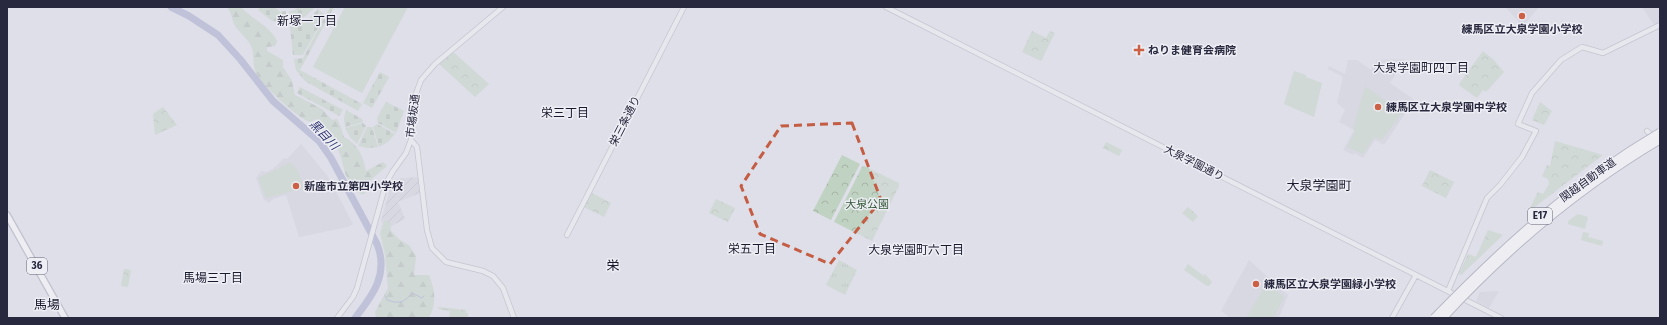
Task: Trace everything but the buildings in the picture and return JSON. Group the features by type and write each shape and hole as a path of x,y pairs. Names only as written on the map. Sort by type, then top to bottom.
{"highway":[{"name":"関越自動車道","path":"1434,318 1490,261 1550,208 1585,180 1660,132"},
{"name":"関越自動車道","path":"1444,318 1494,267 1546,220 1602,178 1660,141"}],"main road":[{"name":"36","path":"7,215 65,318"}],"street":[{"name":"市場坂通","path":"337,318 353,297 357,288 388,178 406,153 411,140 413,102 416,90 423,77 435,64 503,7"},
{"name":"栄三条通り","path":"567,236 684,7"},
{"name":"大泉学園通り","path":"888,7 1501,318"},
{"path":"1448,291 1487,198 1500,185 1522,157 1536,131 1518,124 1532,93 1561,60 1577,49 1585,47 1603,53 1660,25"},
{"path":"1647,131 1660,141"},
{"path":"411,140 417,147 427,230 432,248 446,262 483,271 492,276 503,288 514,318"},
{"path":"1392,318 1416,275"}],"highlighted area":[{"path":"852,123 881,200 830,264 760,234 741,186 781,126"}],"shaded area":[{"name":"練馬区立大泉学園小学校","path":"1505,7 1539,7 1523,26"},
{"path":"1642,7 1660,7 1660,22 1654,25"},
{"name":"練馬区立大泉学園中学校","path":"1403,59 1404,61 1390,83 1413,99 1417,105 1405,114 1384,145 1375,140 1363,158 1354,153 1353,155 1343,150 1354,130 1339,122 1345,110 1337,103 1343,77 1330,70 1328,71 1329,66 1345,74 1348,60 1357,60 1371,70 1377,60"},
{"name":"新座市立第四小学校","path":"301,144 327,175 353,224 348,227 299,237 286,195 273,199 269,203 264,200 256,178 261,171 266,172 273,169 284,158 287,159"},
{"path":"418,177 420,193 398,202 405,219 386,229 381,221 393,179"},
{"name":"練馬区立大泉学園緑小学校","path":"1249,260 1288,295 1279,318 1227,318 1228,316 1221,311"},
{"path":"1499,291 1489,308 1476,301 1480,292"}],"green space":[{"path":"227,7 241,7 269,30 277,41 275,46 267,47 267,51 283,60 283,67 292,81 295,95 322,109 332,120 337,119 344,137 353,143 359,151 366,171 383,162 387,166 367,183 365,194 360,194 348,179 337,147 331,140 323,136 319,121 317,119 310,122 297,114 265,85 256,73 251,46 234,24"},
{"path":"260,7 274,7 280,12 286,11 286,22 272,21 258,10"},
{"path":"298,7 315,7 306,16 291,22 289,11 295,10"},
{"path":"330,7 334,7 300,70 362,104 358,111 305,81 296,70 294,59 303,58"},
{"path":"345,7 408,7 362,93 313,67"},
{"path":"318,9 325,15 303,55 293,55 290,27 309,19"},
{"path":"1032,31 1046,38 1050,31 1055,33 1041,61 1022,52"},
{"path":"452,51 489,84 475,97 438,63"},
{"path":"1483,51 1493,59 1504,72 1486,92 1483,90 1477,98 1459,84"},
{"path":"1294,71 1322,83 1314,117 1284,104"},
{"path":"380,72 389,77 372,108 363,103"},
{"path":"1365,86 1402,113 1382,140 1375,137 1363,154 1347,147 1355,131 1353,129"},
{"path":"300,87 343,110 339,116 297,93"},
{"path":"386,102 404,111 396,133 378,123 377,118"},
{"path":"1540,102 1552,111 1544,125 1532,120"},
{"path":"163,107 177,125 155,135 153,114"},
{"path":"346,110 362,119 363,122 345,127 344,118"},
{"path":"363,123 366,126 357,144 350,137 345,128"},
{"path":"377,124 395,134 388,142 379,147 373,127"},
{"path":"367,127 372,127 378,147 367,148 358,146"},
{"path":"1555,141 1603,155 1532,209 1530,208 1538,192 1543,194 1549,184 1548,179 1542,176 1547,165 1550,166"},
{"path":"1106,142 1122,150 1119,156 1103,148"},
{"name":"大泉公園","path":"842,155 860,164 831,220 813,211"},
{"path":"291,162 298,171 304,188 266,198 258,178"},
{"name":"大泉公園","path":"864,166 899,183 899,186 872,241 834,222 862,167"},
{"path":"1430,170 1454,182 1446,198 1422,186"},
{"path":"592,193 611,203 604,217 584,207"},
{"path":"716,199 735,208 728,222 709,213"},
{"path":"1188,207 1198,216 1193,222 1182,213"},
{"path":"1578,214 1588,217 1585,229 1568,224 1568,221"},
{"path":"384,221 390,222 391,231 400,240 409,245 416,256 414,275 429,275 433,286 434,302 429,318 376,318 375,312 388,288 385,255 380,233"},
{"path":"1488,230 1503,235 1461,275 1459,274 1468,254 1476,257"},
{"path":"1583,232 1589,233 1588,237 1603,241 1602,246 1581,240"},
{"path":"839,260 857,270 845,295 826,285"},
{"path":"1188,264 1204,276 1205,274 1212,282 1209,286 1184,270"},
{"path":"124,269 131,270 128,287 121,286"},
{"path":"1267,282 1284,297 1274,318 1246,318"},
{"path":"439,307 466,310 466,313 468,313 468,318 449,318 450,311 438,309"}],"waterway":[{"name":"黒目川","path":"171,7 189,16 218,35 240,59 273,101 319,141 331,158 377,244 380,255 380,275 377,284 368,301 355,318"},
{"path":"385,295 387,300 395,302 404,301 412,293 422,298 424,296"}],"place":[{"name":"練馬区立大泉学園小学校","path":"1522,16"},
{"name":"ねりま健育会病院","path":"1139,50"},
{"name":"練馬区立大泉学園中学校","path":"1378,107"},
{"name":"新座市立第四小学校","path":"296,186"},
{"name":"練馬区立大泉学園緑小学校","path":"1256,284"}],"district":[{"name":"新塚一丁目","path":"307,21"},
{"name":"大泉学園町四丁目","path":"1421,68"},
{"name":"栄三丁目","path":"565,113"},
{"name":"大泉学園町","path":"1319,185"},
{"name":"栄五丁目","path":"752,249"},
{"name":"大泉学園町六丁目","path":"916,250"},
{"name":"栄","path":"613,265"},
{"name":"馬場三丁目","path":"213,278"},
{"name":"馬場","path":"47,304"}]}
